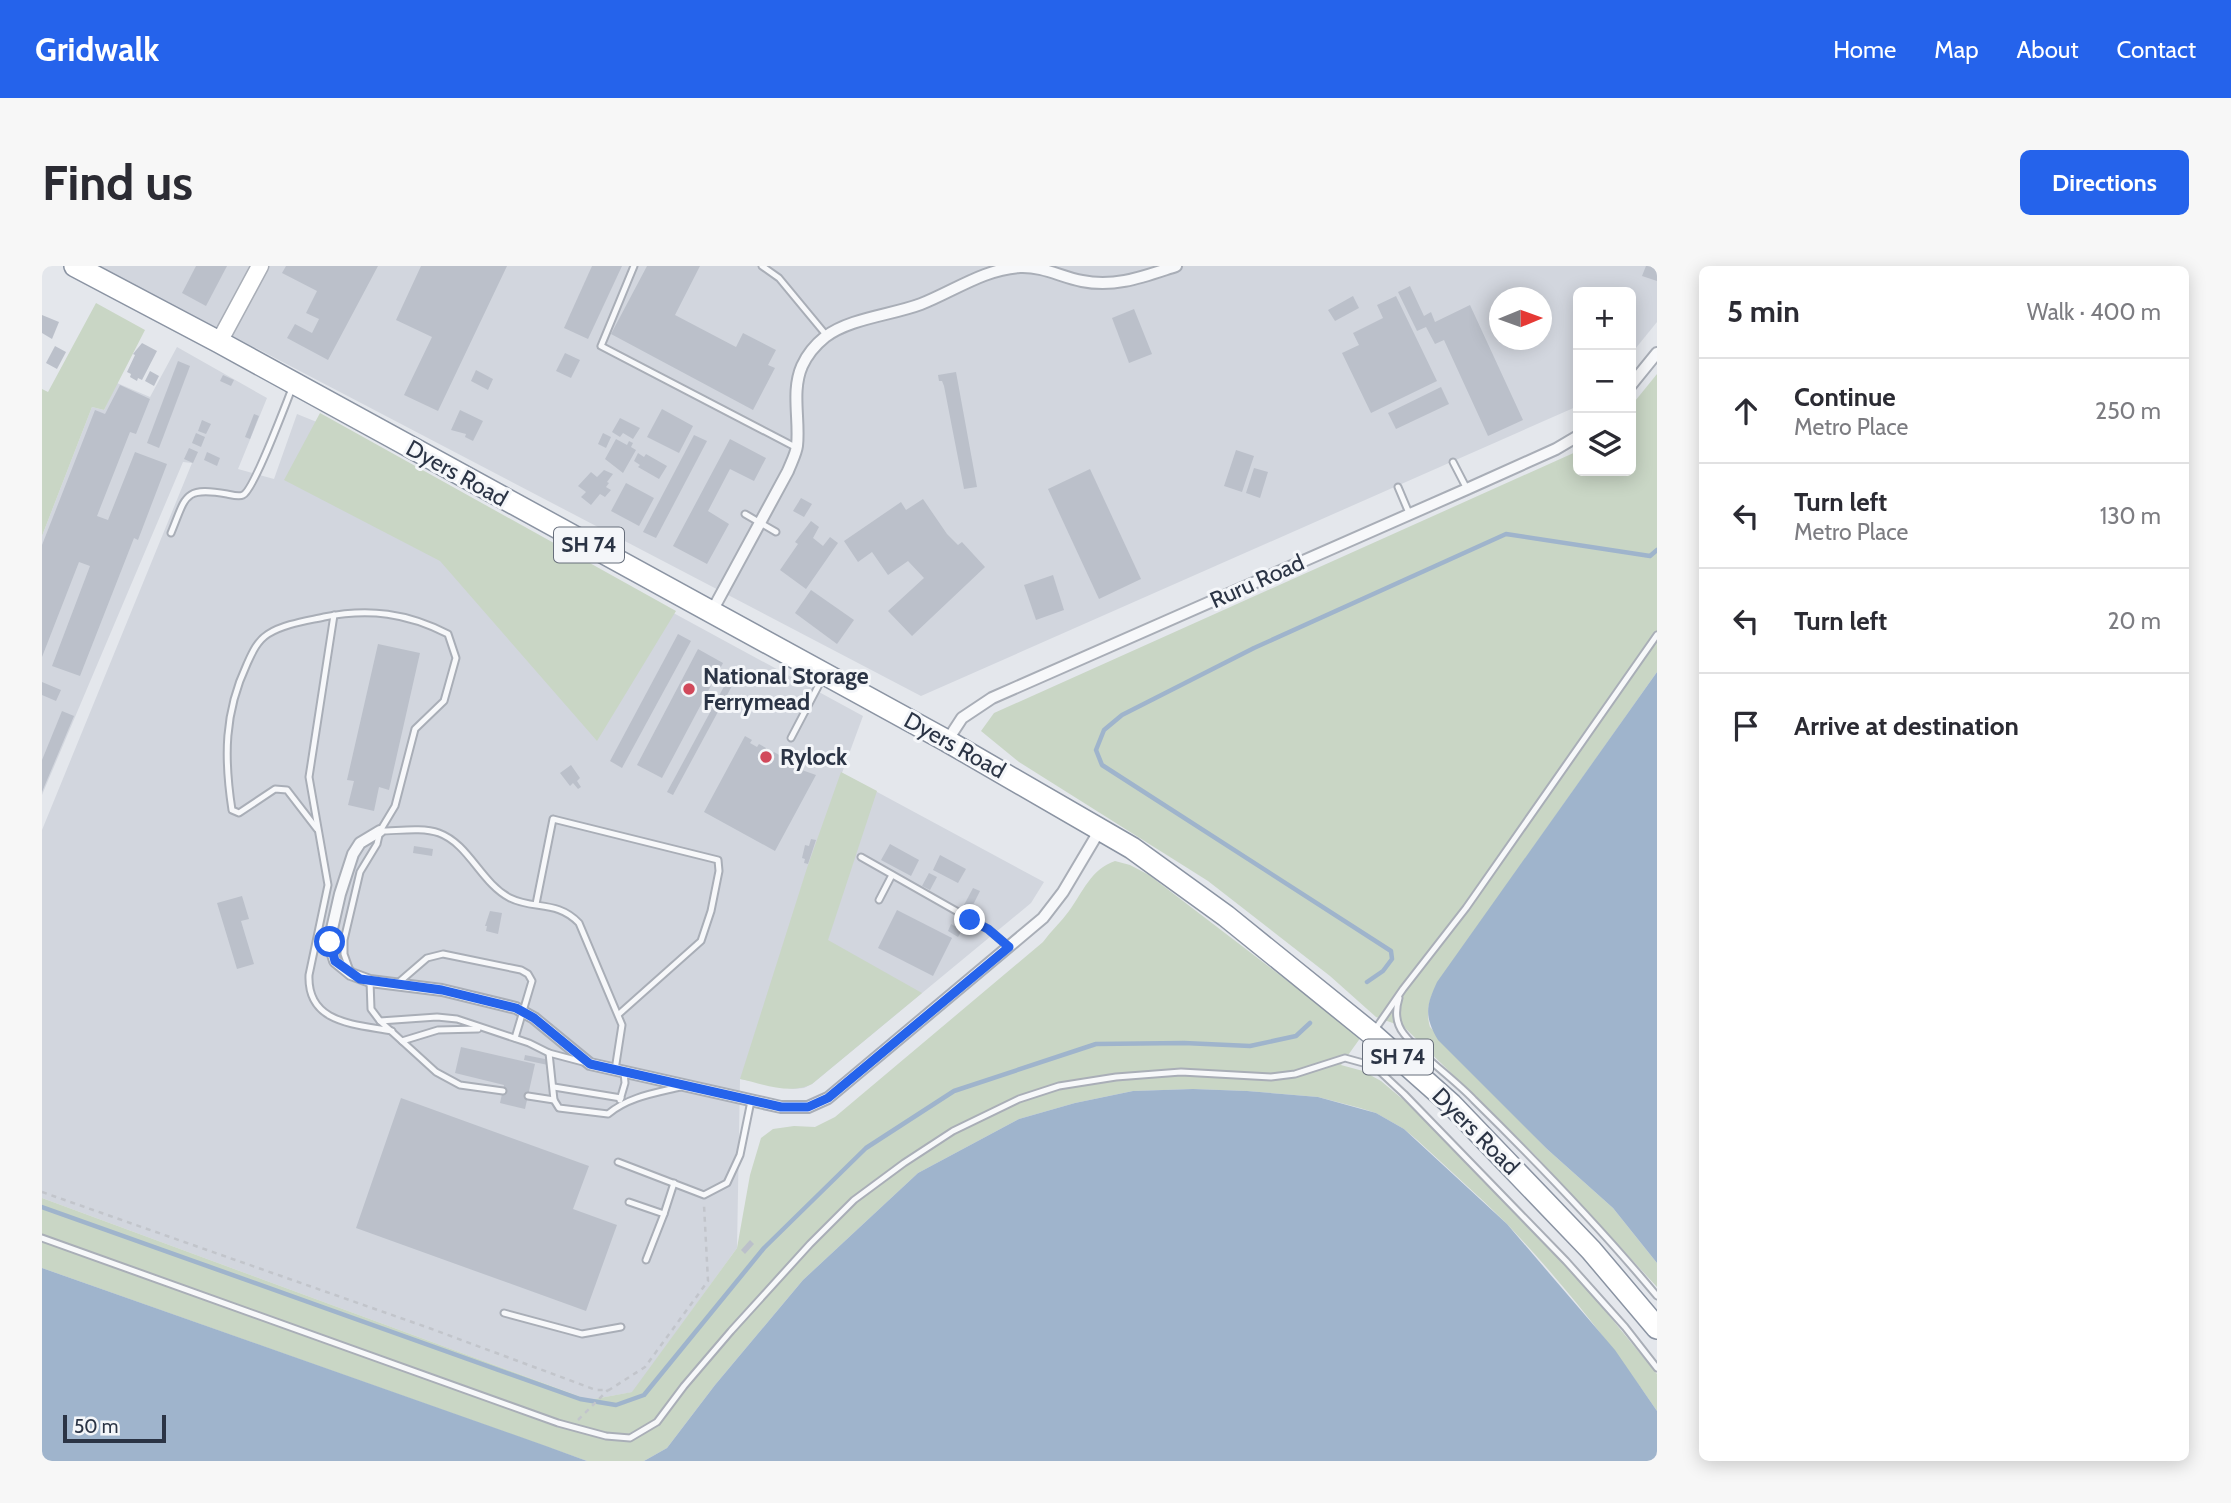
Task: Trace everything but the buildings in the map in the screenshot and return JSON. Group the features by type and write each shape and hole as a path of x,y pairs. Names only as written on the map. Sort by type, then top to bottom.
{"highway":[{"name":"Dyers Road","path":"75,266 219,342 947,741 1132,848 1226,916 1372,1034 1451,1104 1591,1250 1657,1328"}],"street":[{"path":"219,342 260,266"},
{"path":"711,613 788,471 797,448 797,389 801,368 811,350 827,336 859,322 919,304 982,271 1040,267 1082,281 1107,284 1128,282 1176,266"},
{"path":"1636,379 1657,353"},
{"name":"Ruru Road","path":"947,741 962,718 992,698 1467,489 1573,439"},
{"path":"380,831 360,843 353,854 340,894 330,942 335,961 365,980 442,990 503,1003 524,1011 590,1064 751,1101 796,1108 816,1105 828,1098 1042,918 1055,902 1101,828"}],"lane":[{"path":"634,266 601,346 797,448"},
{"path":"762,266 779,278 827,336"},
{"path":"1107,284 1111,272"},
{"path":"171,533 190,494 208,490 240,496 246,494 294,383"},
{"path":"1453,462 1467,489"},
{"path":"1398,487 1410,514"},
{"path":"745,514 776,532"},
{"path":"317,830 287,790 275,789 240,813 232,810 226,737 241,677 260,640 278,629 334,615 380,611 426,623 448,634 456,658 444,701 415,729 395,806 380,831 436,832 452,839 497,889 511,899 554,907 570,914 579,923 619,1014 619,1071 625,1083 620,1102 608,1114 566,1111 559,1108 554,1100 549,1053"},
{"path":"334,615 309,777 328,885 309,975 311,997 317,1007 337,1019 392,1031"},
{"path":"1372,1034 1466,908 1657,635"},
{"path":"791,738 824,675"},
{"path":"536,904 553,819 718,860 719,872 711,911 701,941 619,1014"},
{"path":"861,857 988,929 1009,947"},
{"path":"879,900 892,875"},
{"path":"396,985 434,954 521,970 528,974 532,981 515,1038"},
{"path":"365,980 371,1009 380,1021 436,1072 460,1085 503,1091"},
{"path":"1403,989 1396,1010 1399,1027 1405,1035 1472,1097 1581,1208 1657,1296"},
{"path":"380,1021 447,1017 515,1038 549,1053 590,1064"},
{"path":"402,1041 438,1030 484,1029"},
{"path":"42,1238 558,1423 606,1436 630,1438 657,1422 731,1331 810,1244 855,1200 953,1131 1019,1099 1059,1086 1116,1077 1181,1072 1271,1077 1295,1074 1345,1058 1374,1066 1404,1094 1566,1261 1657,1368"},
{"path":"554,1087 620,1102 687,1086"},
{"path":"528,1096 554,1100"},
{"path":"618,1162 704,1195 727,1183 740,1155 751,1101"},
{"path":"646,1259 674,1183"},
{"path":"629,1202 664,1213"},
{"path":"504,1313 582,1334 621,1327"}],"path":[{"path":"42,1192 429,1328 596,1390 609,1390"},
{"path":"593,1407 609,1390 645,1367 708,1281 704,1195"}],"shaded area":[{"path":"99,266 1657,266 1657,322 1636,348 1636,287 1573,287 1573,408 921,696"},
{"path":"177,347 267,398 238,469 274,479 297,414 339,431 863,716 842,773 1044,882 1031,903 812,1084 793,1089 740,1079 737,1248 633,1392 589,1400 42,1198 42,830 192,463 183,462 42,795 42,536 92,407 104,410 117,383 150,397"}],"green space":[{"path":"96,303 145,330 104,410 92,407 42,536 42,389 48,392"},
{"path":"1657,374 1657,672 1438,982 1428,1015 1430,1027 1547,1149 1613,1208 1657,1263 1657,1287 1536,1156 1404,1027 1376,1017 1330,976 1208,881 1019,762 981,731 994,713 1573,453 1573,476 1636,476 1636,400"},
{"path":"320,413 676,611 597,741 440,561 284,480"},
{"path":"841,772 877,791 828,940 922,993 812,1084 786,1089 740,1079 807,868"},
{"path":"1115,861 1149,875 1361,1037 1341,1065 1363,1071 1381,1081 1406,1102 1570,1268 1657,1374 1657,1411 1567,1291 1507,1224 1474,1192 1404,1129 1376,1113 1318,1097 1193,1089 1133,1091 1075,1103 1019,1119 918,1173 803,1280 715,1385 667,1448 644,1461 587,1461 42,1268 42,1198 589,1400 632,1392 737,1248 750,1175 761,1138 773,1129 815,1127 835,1117 1043,942 1094,875"}],"water":[{"path":"1657,672 1657,1263 1613,1208 1547,1149 1438,1040 1430,1024 1428,1011 1437,982"},
{"path":"1193,1089 1318,1097 1376,1113 1404,1129 1507,1224 1615,1350 1657,1411 1657,1461 644,1461 667,1448 715,1385 803,1280 918,1173 1019,1119 1075,1103 1133,1091"},
{"path":"42,1268 546,1446 587,1461 42,1461"}],"waterway":[{"path":"1367,982 1383,971 1392,959 1391,951 1102,765 1096,750 1104,730 1122,715 1254,648 1506,534 1650,556 1657,550"},
{"path":"42,1207 580,1399 616,1405 644,1395 764,1248 866,1148 954,1091 1096,1044 1184,1043 1250,1046 1296,1036 1310,1023"}],"place":[{"name":"National Storage Ferrymead","path":"689,689"},
{"name":"Rylock","path":"766,757"}],"route":[{"path":"330,942 335,961 360,979 442,990 503,1003 534,1018 590,1064 751,1101 796,1108 816,1105 828,1098 1009,947 988,929 970,920"}]}
